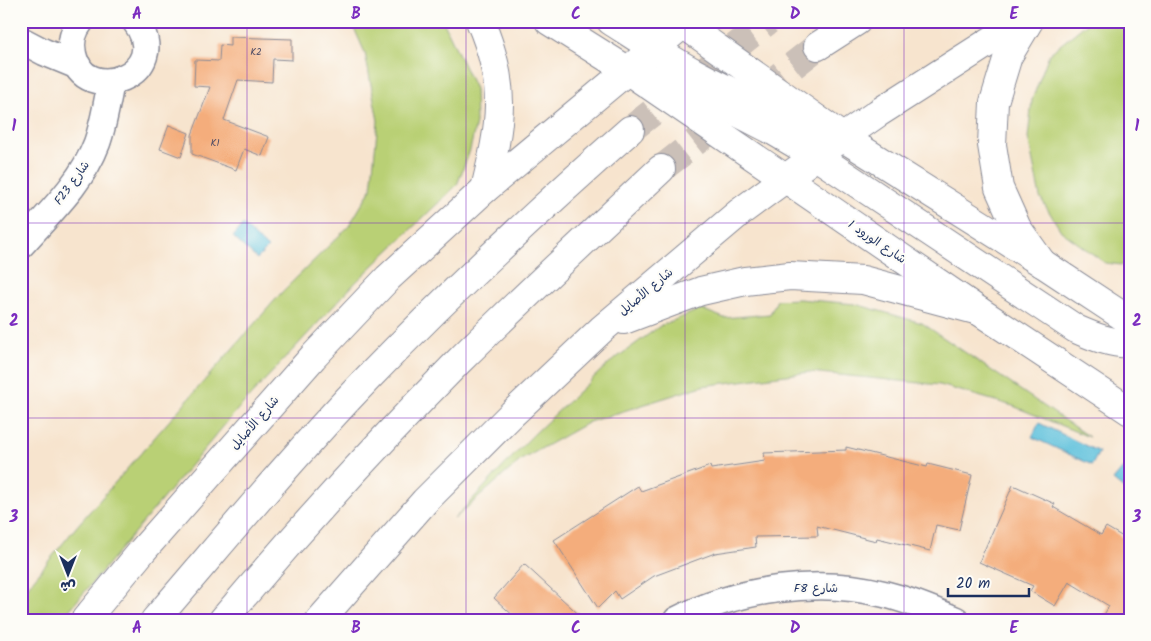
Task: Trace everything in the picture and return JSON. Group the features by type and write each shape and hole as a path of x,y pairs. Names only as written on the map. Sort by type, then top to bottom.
{"main road":[{"path":"480,21 491,45 498,77 500,109 496,144 484,189"},
{"path":"550,21 627,70 675,86 722,105 770,129 816,156 1076,329 1095,338 1115,343 1130,344"},
{"path":"611,21 653,49 742,97 842,137"},
{"path":"818,46 857,21"},
{"name":"شارع الأصايل","path":"320,620 425,502 512,414 602,329 740,212 816,156 842,137 1022,21"},
{"path":"1029,21 1008,56 994,102 992,145 999,188 1017,228 1042,263"},
{"path":"683,22 842,137 1130,321"},
{"name":"شارع الأصايل","path":"85,620 313,357 388,278 484,189 683,22"},
{"name":"شارع الورود 1","path":"627,70 978,311 1130,411"},
{"path":"155,620 304,447 366,380 495,252 630,130"},
{"path":"223,620 359,465 458,362 560,263 662,169"},
{"path":"602,329 701,291 745,281 790,276 863,280 978,311"}],"street":[{"path":"78,26 72,38 72,47 73,57 78,66 92,78 102,82 111,82 122,80 131,75 143,58 145,48 144,37 135,21"},
{"path":"21,35 43,35 78,26"},
{"path":"21,40 78,66"},
{"name":"F23 شارع","path":"21,245 73,185 91,157 102,125 111,82"},
{"name":"F8 شارع","path":"677,620 727,599 779,588 831,586 883,594 924,606 956,620"}],"green space":[{"path":"351,21 443,21 475,89 476,123 470,150 457,185 356,282 238,409 61,620 21,620 21,595 77,526 283,291 349,226 371,189 378,121 365,53"},
{"path":"1090,21 1130,21 1130,266 1105,263 1061,231 1040,197 1028,138 1032,100 1049,54"},
{"path":"799,299 855,304 922,323 1089,437 1013,406 940,385 809,372 702,386 589,422 521,460 454,519 531,437 608,364 660,326 701,309 724,318 770,314 777,300"}],"water":[{"path":"243,225 268,248 257,259 233,237"},
{"path":"1039,423 1099,452 1092,465 1032,437"},
{"path":"1123,468 1130,474 1130,494 1113,480"}],"building":[{"path":"230,37 292,39 292,60 273,59 272,82 238,80 224,120 269,137 262,156 244,149 236,170 192,154 192,135 210,87 194,86 195,60 219,61 220,45 230,46"},
{"path":"169,125 189,133 181,157 160,149"},
{"path":"846,447 927,467 928,464 972,475 959,530 936,525 930,551 877,538 876,541 817,526 818,536 755,537 756,547 715,553 654,576 620,599 615,591 598,608 554,540 638,486 641,491 710,466 711,469 765,461 764,453 846,450"},
{"path":"1013,485 1055,504 1053,507 1101,535 1106,527 1130,541 1130,620 1101,620 1109,606 1069,582 1055,606 1030,591 1033,586 979,562"},
{"path":"524,564 585,620 518,620 494,598"}],"tunnel":[{"path":"630,130 768,21"},
{"path":"661,169 818,46"}]}
